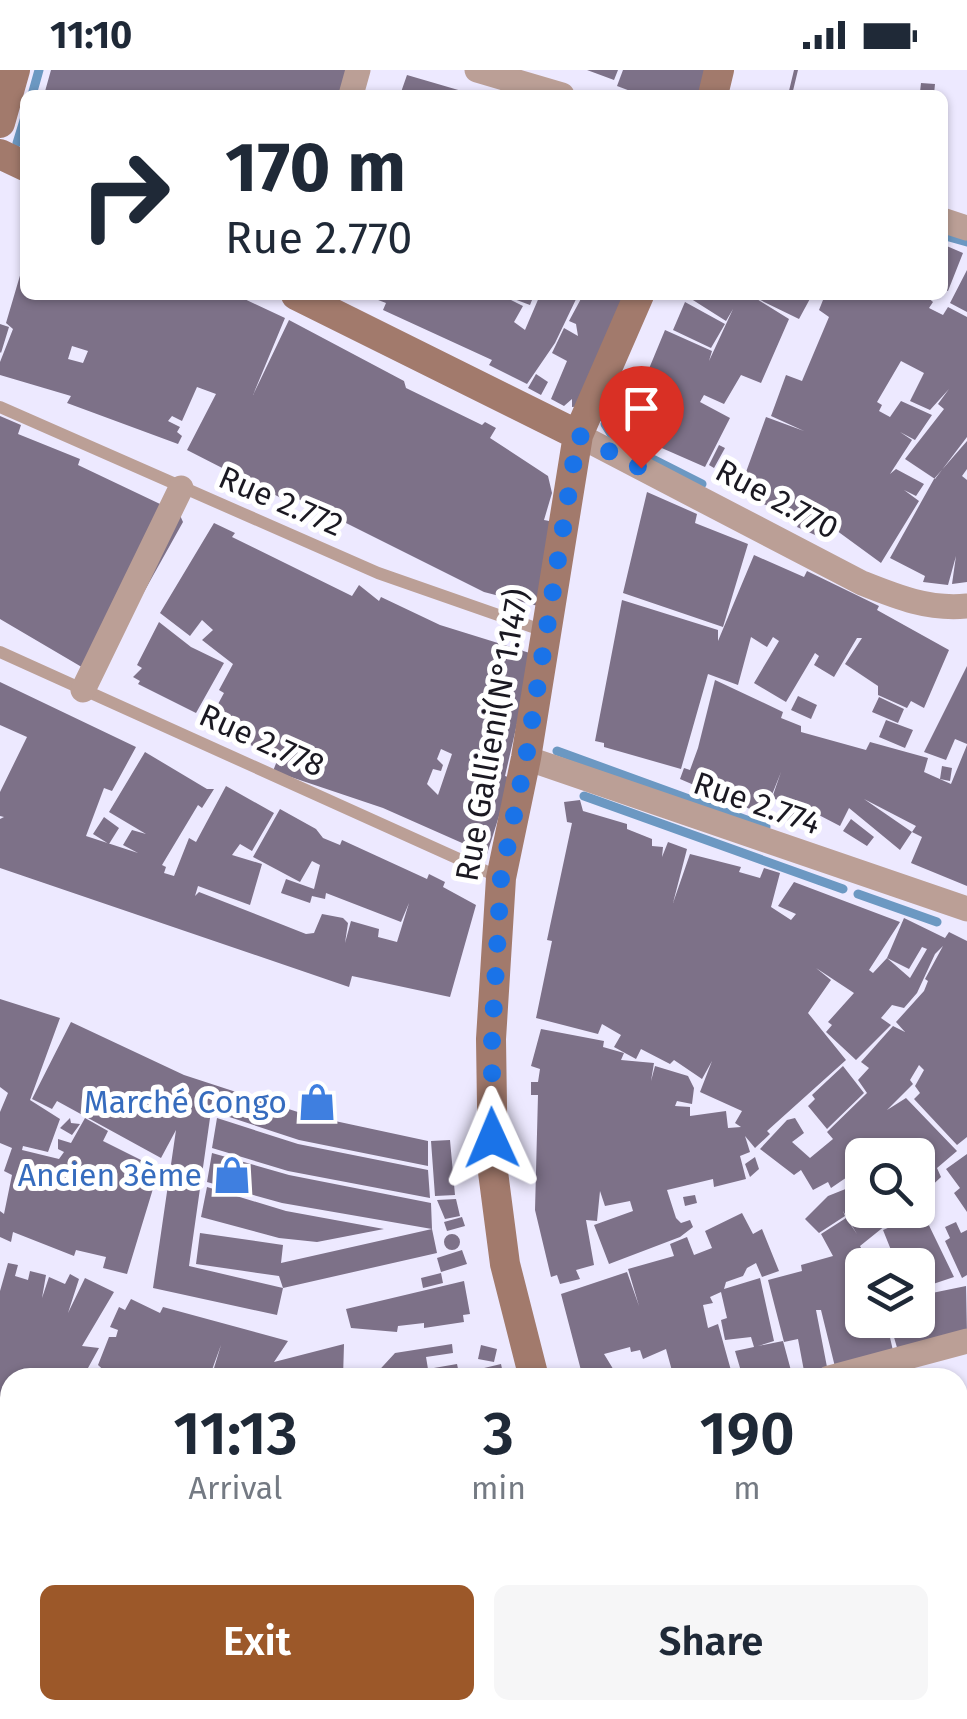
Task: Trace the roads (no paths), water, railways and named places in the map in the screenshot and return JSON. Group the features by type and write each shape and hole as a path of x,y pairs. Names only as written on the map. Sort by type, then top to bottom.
{"main road":[{"path":"0,123 15,70"},
{"name":"Rue 2.770","path":"306,300 578,435"},
{"name":"Rue Gallieni(N°1.147)","path":"531,1368 505,1264 493,1172 492,1039 501,878 526,758 578,435 637,300"}],"street":[{"path":"477,70 545,90"},
{"name":"Rue 2.770","path":"578,435 862,583 908,601 966,606"},
{"path":"82,690 181,488"},
{"name":"Rue 2.774","path":"526,758 967,909"},
{"path":"866,1368 967,1341"}],"lane":[{"name":"Rue 2.772","path":"0,407 378,573 547,632"},
{"name":"Rue 2.778","path":"0,652 501,878"}],"waterway":[{"path":"33,90 39,70"},
{"path":"17,143 20,133"},
{"path":"948,237 967,242"},
{"path":"605,424 615,440 702,484"},
{"path":"557,751 766,827"},
{"path":"584,796 843,889"},
{"path":"858,894 937,922"}],"place":[{"name":"Marché Congo","path":"317,1102"},
{"name":"Ancien 3ème","path":"232,1175"}]}
